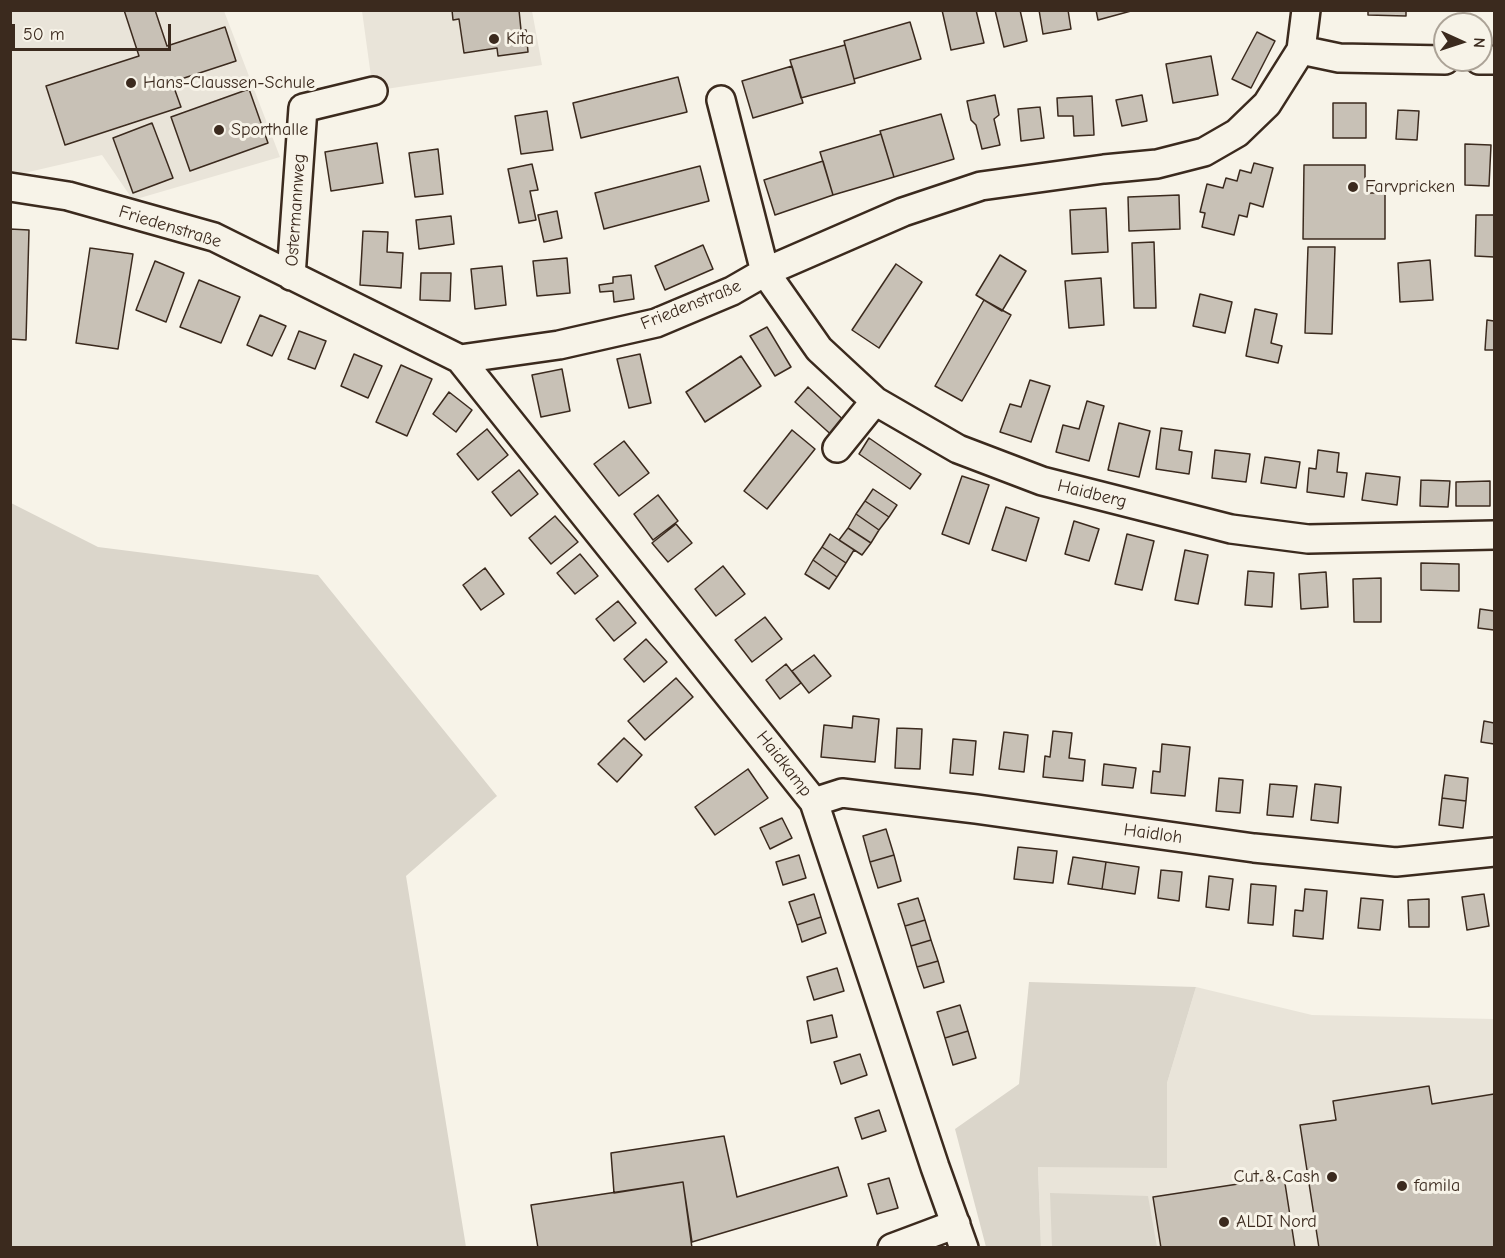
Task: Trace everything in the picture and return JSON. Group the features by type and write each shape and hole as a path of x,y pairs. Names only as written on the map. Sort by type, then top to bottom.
{"street":[{"name":"Friedenstraße","path":"10,187 68,196 214,237 460,359 559,345 656,323 732,291 765,272 903,212 981,186 1157,164 1204,152 1237,133 1267,104 1301,50 1306,10"},
{"path":"1301,50 1339,58 1433,60"},
{"name":"Ostermannweg","path":"291,276 303,108 373,91"},
{"path":"721,100 765,272"},
{"name":"Haidberg","path":"765,272 819,349 875,401 958,448 1042,481 1231,529 1308,539 1494,535"},
{"name":"Haidkamp","path":"460,359 814,802 960,1236"},
{"path":"837,448 875,401"},
{"name":"Haidloh","path":"814,802 842,793 1254,848 1396,862 1494,852"},
{"path":"892,1248 960,1236"}],"shaded area":[{"name":"Hans-Claussen-Schule","path":"11,11 224,11 280,157 133,200 102,155 20,174 11,172"},
{"path":"362,11 532,11 542,65 373,91"},
{"path":"11,503 98,547 318,575 497,796 406,876 466,1247 11,1247"},
{"path":"1029,982 1196,987 1167,1083 1167,1168 1038,1167 1041,1247 986,1247 955,1129 1019,1084"},
{"path":"1196,987 1312,1015 1494,1019 1494,1247 1041,1247 1038,1167 1167,1167 1167,1083"},
{"path":"1050,1193 1148,1196 1157,1247 1052,1247"}],"building":[{"path":"124,10 155,10 167,46 225,27 236,61 172,82 181,107 65,145 46,86 139,56"},
{"name":"Kita","path":"452,10 519,10 521,30 526,30 528,52 498,56 497,48 464,53 459,19 453,20"},
{"path":"942,10 976,10 984,43 951,50"},
{"path":"995,10 1020,10 1027,41 1004,47"},
{"path":"1039,10 1068,10 1071,29 1043,34"},
{"path":"1096,10 1130,10 1131,11 1098,20"},
{"path":"1368,10 1406,10 1406,16 1368,15"},
{"path":"910,22 921,59 854,79 844,41"},
{"path":"1257,32 1275,41 1251,88 1232,79"},
{"path":"845,45 855,83 801,98 790,60"},
{"path":"1211,56 1218,95 1173,103 1166,64"},
{"path":"792,66 803,103 753,118 742,81"},
{"path":"678,77 687,112 581,138 573,103"},
{"name":"Sporthalle","path":"249,89 268,143 190,171 171,117"},
{"path":"995,95 999,115 994,119 1000,145 982,149 976,125 971,120 967,101"},
{"path":"1142,95 1147,121 1122,126 1116,100"},
{"path":"1092,96 1094,135 1074,136 1073,116 1058,116 1057,98"},
{"path":"1333,103 1366,103 1366,138 1333,138"},
{"path":"1040,107 1044,138 1021,141 1018,109"},
{"path":"1398,110 1419,111 1417,140 1396,139"},
{"path":"547,111 553,150 521,154 515,116"},
{"path":"941,114 954,159 894,177 880,131"},
{"path":"152,123 173,178 133,193 113,138"},
{"path":"881,134 894,177 833,195 820,152"},
{"path":"377,143 383,183 331,191 325,152"},
{"path":"1465,144 1491,145 1489,186 1465,185"},
{"path":"438,149 443,194 415,197 409,153"},
{"path":"823,161 833,195 775,215 764,180"},
{"path":"1254,163 1273,168 1263,207 1250,203 1247,217 1239,215 1234,235 1202,227 1205,213 1200,212 1207,184 1223,188 1226,178 1237,181 1240,170 1251,173"},
{"path":"532,164 538,190 530,191 536,220 519,223 508,169"},
{"path":"1304,165 1365,165 1365,193 1385,193 1385,239 1303,239"},
{"path":"700,166 709,201 604,229 595,193"},
{"path":"1179,195 1180,229 1129,231 1128,197"},
{"path":"1106,208 1108,252 1072,254 1070,210"},
{"path":"557,211 562,238 544,242 538,215"},
{"path":"1476,215 1494,215 1494,257 1475,256"},
{"path":"451,216 454,244 419,249 416,220"},
{"path":"10,229 29,230 26,340 10,339"},
{"path":"363,231 388,232 387,252 403,253 401,288 360,285"},
{"path":"1154,242 1156,308 1134,308 1132,243"},
{"path":"703,245 713,269 665,290 655,266"},
{"path":"1308,247 1335,247 1332,334 1305,333"},
{"path":"90,248 133,254 118,349 76,343"},
{"path":"1000,255 1026,271 1002,311 976,295"},
{"path":"567,258 570,293 537,296 533,261"},
{"path":"1430,260 1433,300 1400,302 1398,263"},
{"path":"155,261 184,273 166,322 136,310"},
{"path":"896,264 922,282 879,348 852,330"},
{"path":"502,266 506,305 475,309 471,269"},
{"path":"421,273 451,273 450,301 420,300"},
{"path":"631,275 634,299 614,302 613,291 600,292 599,285 613,283 613,277"},
{"path":"1101,278 1104,325 1069,328 1065,281"},
{"path":"199,280 240,297 221,343 180,327"},
{"path":"1200,294 1232,302 1225,333 1193,326"},
{"path":"984,300 1011,315 962,401 935,386"},
{"path":"1255,309 1277,314 1271,343 1282,346 1278,363 1246,356"},
{"path":"260,315 286,326 272,356 247,345"},
{"path":"1487,320 1494,321 1494,350 1485,350"},
{"path":"767,327 791,367 775,376 750,336"},
{"path":"299,331 326,341 315,369 288,359"},
{"path":"354,354 382,366 368,398 341,386"},
{"path":"640,354 651,403 629,408 617,359"},
{"path":"741,356 761,386 705,422 686,392"},
{"path":"401,365 432,379 407,436 376,422"},
{"path":"562,369 570,411 541,417 532,375"},
{"path":"1030,380 1050,386 1031,442 1000,432 1010,404 1021,407"},
{"path":"808,387 849,425 836,439 795,402"},
{"path":"449,392 472,410 456,432 433,414"},
{"path":"1087,401 1104,406 1089,461 1056,452 1063,425 1079,429"},
{"path":"1119,423 1150,431 1139,477 1108,470"},
{"path":"1161,428 1182,431 1179,450 1192,452 1189,474 1156,469"},
{"path":"487,429 508,455 478,480 457,454"},
{"path":"792,430 815,449 767,509 744,491"},
{"path":"869,438 921,474 910,489 859,454"},
{"path":"624,441 649,473 619,496 594,464"},
{"path":"1215,450 1250,454 1246,482 1212,478"},
{"path":"1318,450 1339,453 1337,472 1347,473 1344,497 1307,492 1309,468 1316,469"},
{"path":"1265,457 1300,462 1296,488 1261,483"},
{"path":"519,470 538,494 511,516 492,492"},
{"path":"1366,473 1400,477 1397,505 1362,500"},
{"path":"962,476 989,485 969,544 942,534"},
{"path":"1421,480 1450,481 1448,507 1420,506"},
{"path":"1490,481 1490,506 1456,506 1456,482"},
{"path":"873,489 897,505 889,517 865,501"},
{"path":"658,495 678,521 653,540 634,514"},
{"path":"865,501 889,517 879,530 856,514"},
{"path":"1006,507 1039,518 1026,561 992,550"},
{"path":"856,514 879,530 871,543 848,528"},
{"path":"555,516 578,542 551,564 529,538"},
{"path":"1074,521 1099,529 1089,561 1065,554"},
{"path":"676,524 692,543 668,562 652,543"},
{"path":"848,528 871,543 862,555 839,540"},
{"path":"830,534 854,550 846,563 822,547"},
{"path":"1127,534 1154,541 1142,590 1115,584"},
{"path":"822,547 846,563 837,577 813,560"},
{"path":"1185,550 1208,555 1198,604 1175,600"},
{"path":"580,554 598,576 575,594 557,573"},
{"path":"813,560 837,577 829,589 805,574"},
{"path":"1421,563 1459,564 1459,591 1421,590"},
{"path":"723,566 745,594 716,616 695,589"},
{"path":"485,568 504,594 481,610 463,585"},
{"path":"1248,571 1274,573 1272,607 1245,605"},
{"path":"1326,572 1328,607 1301,609 1299,574"},
{"path":"1381,578 1381,622 1354,622 1353,579"},
{"path":"618,601 636,623 614,641 596,619"},
{"path":"1480,609 1494,611 1494,630 1478,628"},
{"path":"765,617 782,639 752,662 735,640"},
{"path":"646,639 667,662 644,682 624,659"},
{"path":"814,655 831,676 809,693 792,671"},
{"path":"786,664 801,683 780,699 766,680"},
{"path":"676,678 693,697 645,740 628,721"},
{"path":"853,716 879,719 875,762 821,757 824,725 852,728"},
{"path":"1484,721 1494,723 1494,744 1481,742"},
{"path":"897,728 922,729 920,769 895,768"},
{"path":"1053,731 1072,733 1069,758 1085,760 1083,781 1043,777 1045,756 1050,757"},
{"path":"1004,732 1028,735 1024,772 999,769"},
{"path":"624,738 642,755 617,782 598,764"},
{"path":"953,739 976,741 973,775 950,773"},
{"path":"1162,744 1190,747 1185,796 1151,793 1153,771 1160,772"},
{"path":"1104,764 1136,768 1133,788 1102,785"},
{"path":"748,769 768,798 715,835 695,807"},
{"path":"1445,775 1468,778 1466,801 1442,798"},
{"path":"1219,778 1243,780 1240,813 1216,811"},
{"path":"1270,784 1297,786 1293,817 1267,815"},
{"path":"1315,784 1341,787 1338,823 1311,820"},
{"path":"1442,798 1466,801 1463,828 1439,825"},
{"path":"782,818 792,838 770,849 760,828"},
{"path":"886,829 894,855 870,862 863,836"},
{"path":"1018,847 1057,851 1053,883 1014,879"},
{"path":"799,855 806,878 783,885 776,862"},
{"path":"894,855 901,881 878,888 870,862"},
{"path":"1073,857 1106,862 1102,889 1068,884"},
{"path":"1106,862 1139,867 1135,894 1102,889"},
{"path":"1161,870 1182,872 1179,901 1158,898"},
{"path":"1209,876 1233,879 1229,910 1206,907"},
{"path":"1251,884 1276,886 1273,925 1248,923"},
{"path":"1305,889 1327,891 1323,939 1293,936 1295,910 1303,911"},
{"path":"814,894 821,917 797,925 789,902"},
{"path":"1484,894 1489,926 1467,930 1462,897"},
{"path":"918,898 925,920 905,926 898,904"},
{"path":"1361,898 1383,900 1380,930 1358,928"},
{"path":"1429,899 1429,927 1409,927 1408,900"},
{"path":"821,917 826,933 802,942 797,925"},
{"path":"925,920 931,940 911,946 905,926"},
{"path":"931,940 938,961 917,967 911,946"},
{"path":"938,961 944,982 924,988 917,967"},
{"path":"837,968 844,991 814,1000 807,977"},
{"path":"960,1005 968,1031 945,1038 937,1012"},
{"path":"832,1015 837,1037 811,1043 807,1021"},
{"path":"968,1031 976,1058 953,1065 945,1038"},
{"path":"860,1054 867,1075 841,1084 834,1062"},
{"name":"famila","path":"1429,1086 1432,1104 1494,1094 1494,1248 1319,1248 1300,1125 1336,1120 1333,1101"},
{"path":"879,1110 886,1131 862,1139 855,1118"},
{"path":"724,1136 737,1197 838,1167 847,1196 692,1242 683,1182 614,1193 611,1153"},
{"name":"ALDI Nord","path":"1284,1177 1295,1248 1161,1248 1153,1197"},
{"path":"889,1178 898,1208 877,1214 868,1184"},
{"path":"683,1182 692,1248 538,1248 531,1205"}],"place":[{"name":"Kita","path":"494,39"},
{"name":"Hans-Claussen-Schule","path":"131,83"},
{"name":"Sporthalle","path":"219,130"},
{"name":"Farvpricken","path":"1353,187"},
{"name":"Cut & Cash","path":"1332,1177"},
{"name":"famila","path":"1402,1186"},
{"name":"ALDI Nord","path":"1224,1222"}]}
